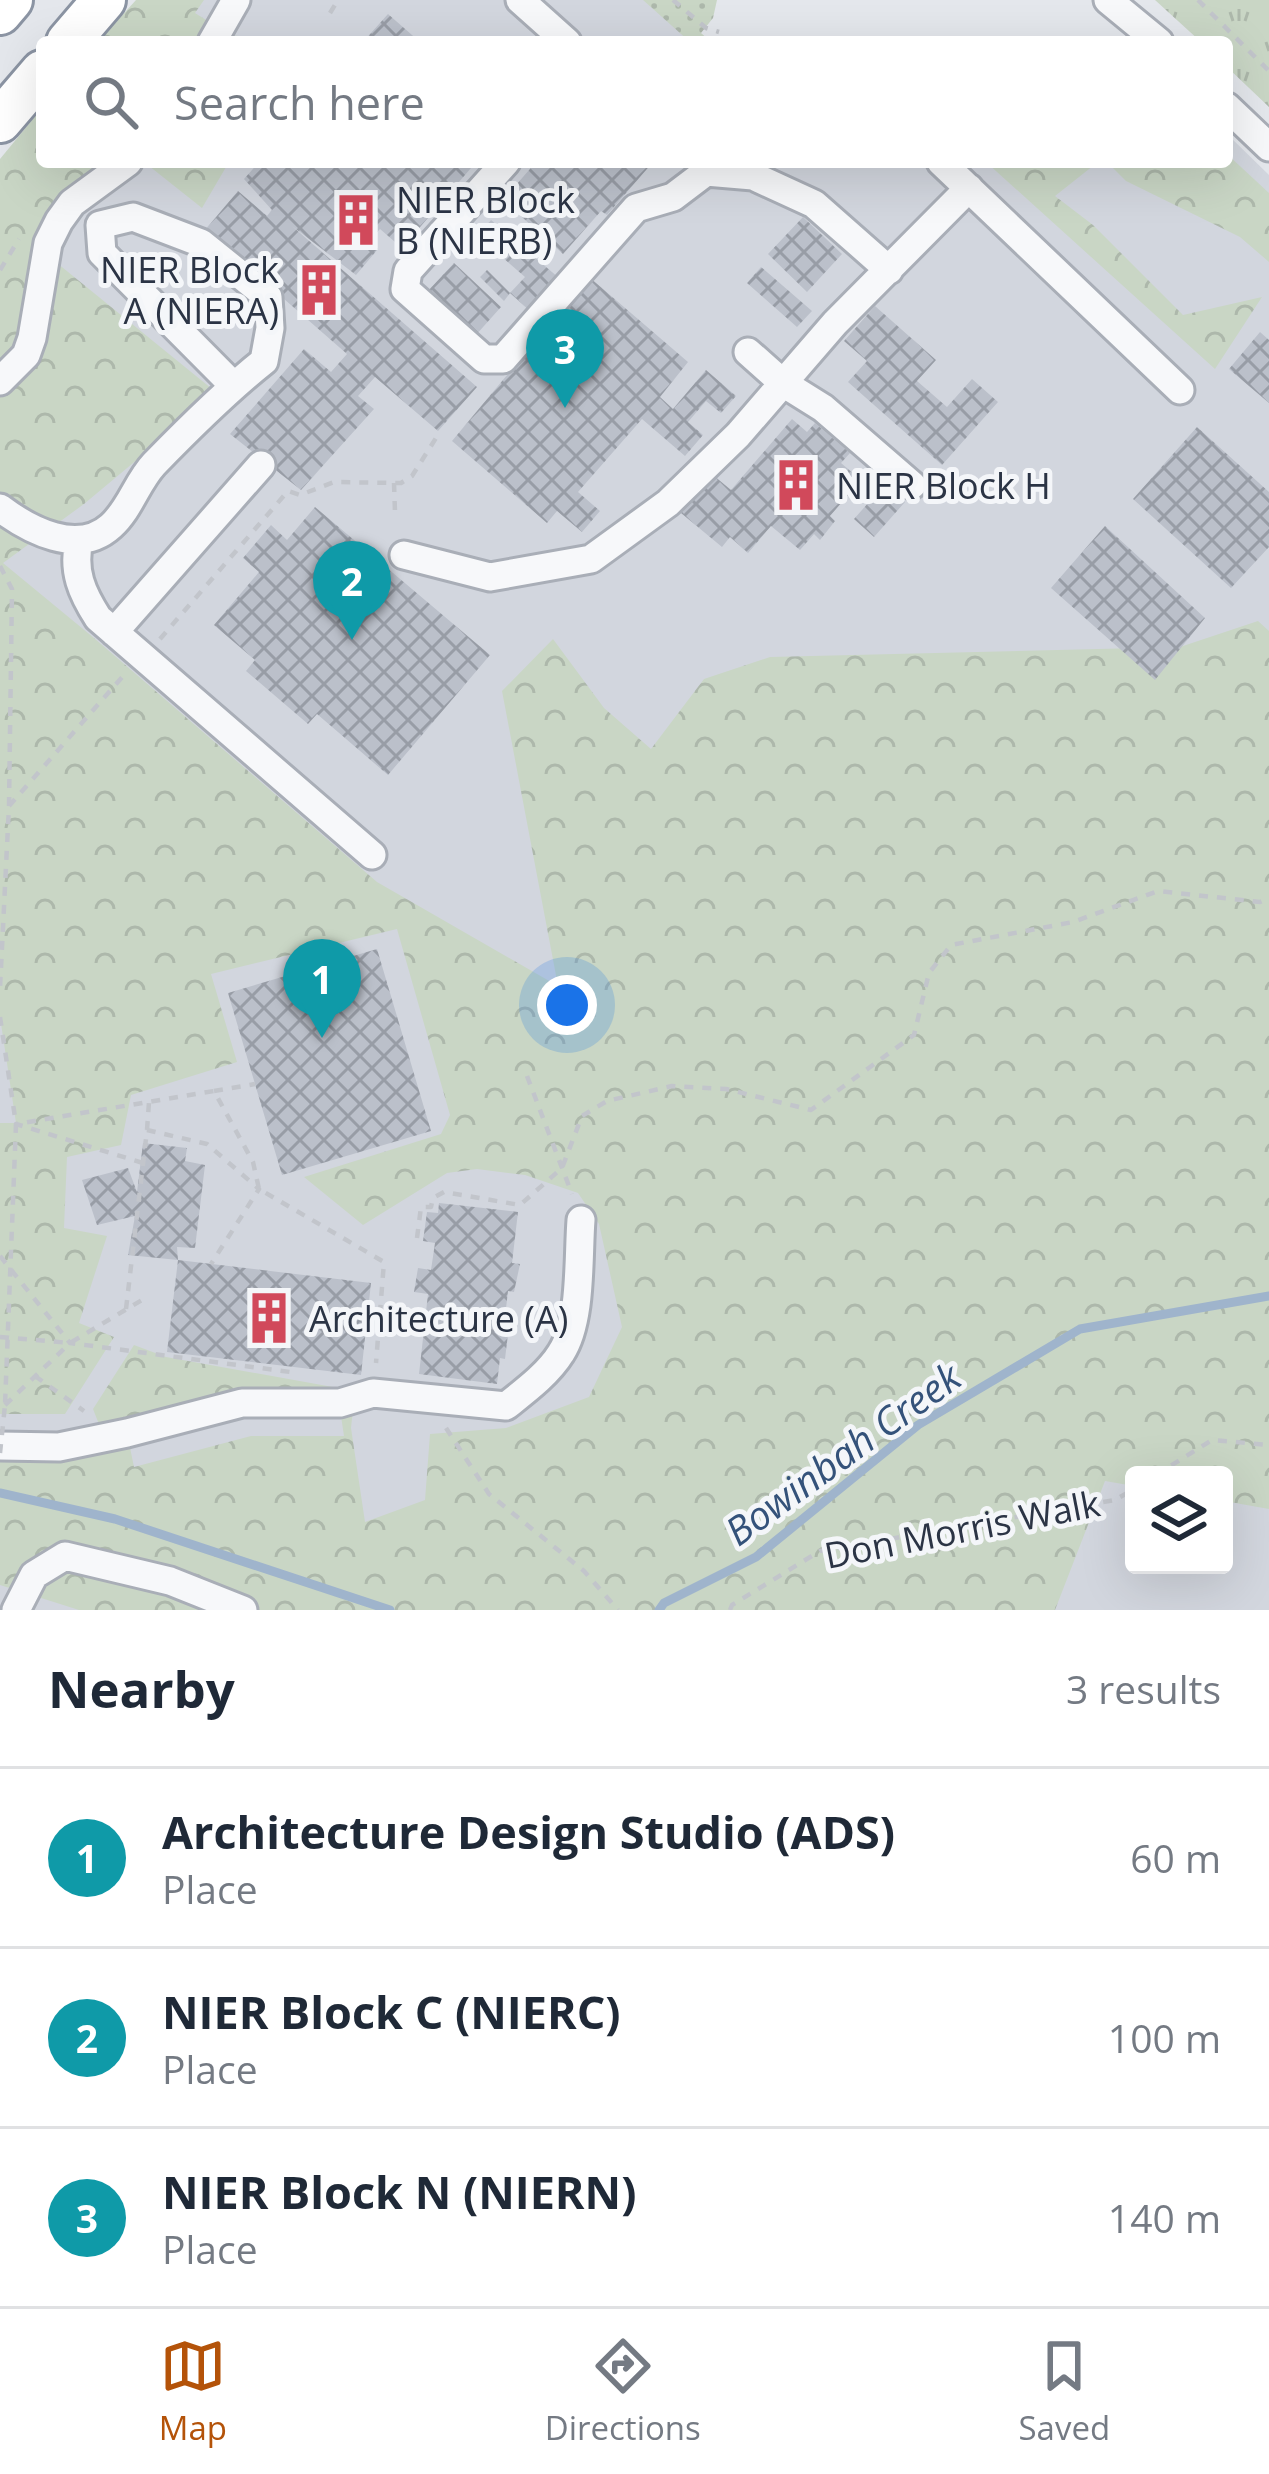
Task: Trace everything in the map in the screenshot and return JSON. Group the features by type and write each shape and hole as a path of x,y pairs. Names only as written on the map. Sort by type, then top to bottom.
{"highway":[{"path":"0,13 11,0"},
{"path":"73,36 104,0"},
{"path":"0,121 36,79"}],"street":[{"path":"215,36 236,0"},
{"path":"520,0 560,36"},
{"path":"1108,0 1153,36"},
{"path":"1233,113 1269,147"},
{"path":"0,381 26,355 48,243 58,221 72,202 120,168"},
{"path":"501,168 408,271 405,289 484,359 503,359 636,208 673,197 706,172 753,176 814,204 889,270"},
{"path":"947,168 1180,390"},
{"path":"404,555 490,578 591,559 668,503 738,435 836,323 969,188"},
{"path":"0,508 44,534 79,542 109,529 148,470 264,361 270,328 268,297 201,243 133,217 100,225 102,254 233,386"},
{"path":"748,352 783,383 823,408 912,485"},
{"path":"114,632 261,465"},
{"path":"79,542 74,560 82,593 98,618 372,855"},
{"path":"0,1450 59,1447 116,1436 242,1403 340,1403 373,1393 506,1406 562,1352 573,1324 581,1220"},
{"path":"16,1610 34,1575 65,1556 170,1581 243,1610"}],"path":[{"path":"330,13 338,0"},
{"path":"673,0 706,28 719,32"},
{"path":"1198,0 1269,70"},
{"path":"156,644 288,490 300,495 334,482 401,483 412,476 436,438"},
{"path":"394,483 395,512"},
{"path":"0,566 12,589 0,988"},
{"path":"9,806 132,666"},
{"path":"417,1238 422,1207 431,1207 433,1198 444,1192 520,1204 562,1168 582,1116 607,1102 672,1086 726,1089 811,1110 914,1035 929,973 951,946 1073,922 1158,891 1260,902 1269,898"},
{"path":"0,1017 16,1124 0,1450"},
{"path":"527,1076 581,1220"},
{"path":"16,1124 255,1084"},
{"path":"212,1264 260,1189 253,1162 214,1091"},
{"path":"126,1309 149,1102"},
{"path":"16,1124 143,1163"},
{"path":"147,1130 207,1144 260,1189 384,1262 373,1393"},
{"path":"0,1256 70,1343"},
{"path":"5,1405 70,1343 142,1300"},
{"path":"0,1337 306,1374"},
{"path":"35,1376 116,1436"},
{"path":"429,1400 489,1494 584,1571 618,1610"},
{"path":"1170,1466 1212,1440 1269,1444"},
{"name":"Don Morris Walk","path":"730,1610 820,1551 1115,1500 1125,1494"}],"shaded area":[{"path":"170,0 655,0 695,36 139,36"},
{"path":"1233,140 1269,175 1269,1610 0,1610 0,198 36,167 1233,168"}],"green space":[{"path":"136,0 204,0 195,13 238,36 103,36"},
{"path":"643,0 717,0 713,18 701,33 704,36 683,36"},
{"path":"1155,0 1269,0 1269,107 1233,73 1233,36 1194,36"},
{"path":"36,115 36,168 128,168 86,200 57,263 217,393 84,504 3,563 377,882 558,986 502,691 553,639 604,708 651,749 704,679 770,657 1180,647 1258,621 1269,631 1269,1509 1233,1503 1233,1466 1125,1466 1125,1484 1105,1481 1055,1610 79,1610 0,1585 0,1446 104,1437 93,1409 134,1345 166,1357 355,1391 351,1428 365,1522 425,1500 430,1434 506,1428 589,1397 622,1327 599,1224 578,1193 525,1175 477,1169 447,1173 363,1225 304,1177 441,1134 450,1115 397,929 211,974 237,1062 131,1095 121,1145 67,1157 64,1228 107,1236 79,1323 114,1337 65,1414 0,1414 0,1123 16,1123 0,1017 0,159","holes":["242,1403 339,1403 344,1436 251,1436 134,1467 127,1433"]},
{"path":"1233,160 1269,193 1269,262 1240,237 1126,181 1113,168 1233,168"},
{"path":"152,168 225,168 202,208"},
{"path":"993,168 1090,168 1055,196 1093,225 1183,315 1262,297 1215,369"}],"building":[{"path":"388,14 413,36 368,36"},
{"name":"NIER Block A (NIERA)","path":"254,168 471,168 402,248 380,229 369,241 378,249 356,275 292,226 477,387 438,431 375,377 358,396 374,409 301,490 230,434 304,349 331,372 347,354 205,230 238,191 267,216 272,210 244,179"},
{"path":"531,168 648,168 607,215 601,211 563,254 503,200"},
{"path":"803,217 842,254 807,292 768,254"},
{"path":"491,220 559,278 530,311 510,293 525,277 478,236"},
{"path":"454,263 501,307 475,336 427,292"},
{"path":"761,267 812,311 797,327 747,283"},
{"path":"487,270 510,293 504,301 480,277"},
{"path":"589,277 688,362 660,397 673,409 706,370 736,396 721,413 706,401 688,422 703,435 685,456 642,419 578,492 600,511 582,532 557,511 547,523 452,441"},
{"path":"875,306 936,360 917,381 947,407 972,379 998,402 942,465 848,382 867,361 844,341"},
{"path":"1260,332 1269,340 1269,403 1229,369"},
{"name":"NIER Block H","path":"792,419 807,432 815,423 850,453 841,463 861,480 830,516 835,521 820,540 814,534 800,550 771,526 748,553 730,537 722,547 681,513 713,475 731,490"},
{"path":"1197,427 1269,492 1269,547 1231,588 1133,499"},
{"path":"885,484 905,502 874,537 854,519"},
{"path":"315,507 490,655 388,775 317,714 308,724 246,671 255,660 214,625 259,572 243,558 271,525 287,540"},
{"path":"1105,526 1205,618 1155,680 1051,588"},
{"path":"377,949 431,1131 282,1175 228,993"},
{"path":"143,1143 187,1148 185,1161 205,1165 195,1248 177,1247 178,1260 128,1255 135,1216 97,1225 82,1180 128,1168 137,1192"},
{"path":"439,1203 518,1212 512,1263 520,1264 514,1292 508,1291 503,1334 508,1334 497,1384 419,1374 428,1294 414,1292 418,1268 431,1270 435,1243 423,1241 427,1212 438,1213"},
{"name":"Architecture (A)","path":"178,1260 371,1283 361,1375 167,1352"}],"waterway":[{"name":"Bowinbah Creek","path":"659,1610 664,1603 756,1557 918,1425 1080,1329 1269,1296"},
{"path":"0,1493 115,1519 390,1610"}],"place":[{"name":"NIER Block B (NIERB)","path":"356,220"},
{"name":"NIER Block A (NIERA)","path":"319,290"},
{"name":"NIER Block N (NIERN)","path":"565,408"},
{"name":"NIER Block H","path":"796,485"},
{"name":"NIER Block C (NIERC)","path":"352,640"},
{"name":"Architecture Design Studio (ADS)","path":"322,1038"},
{"name":"Architecture (A)","path":"269,1318"}]}
